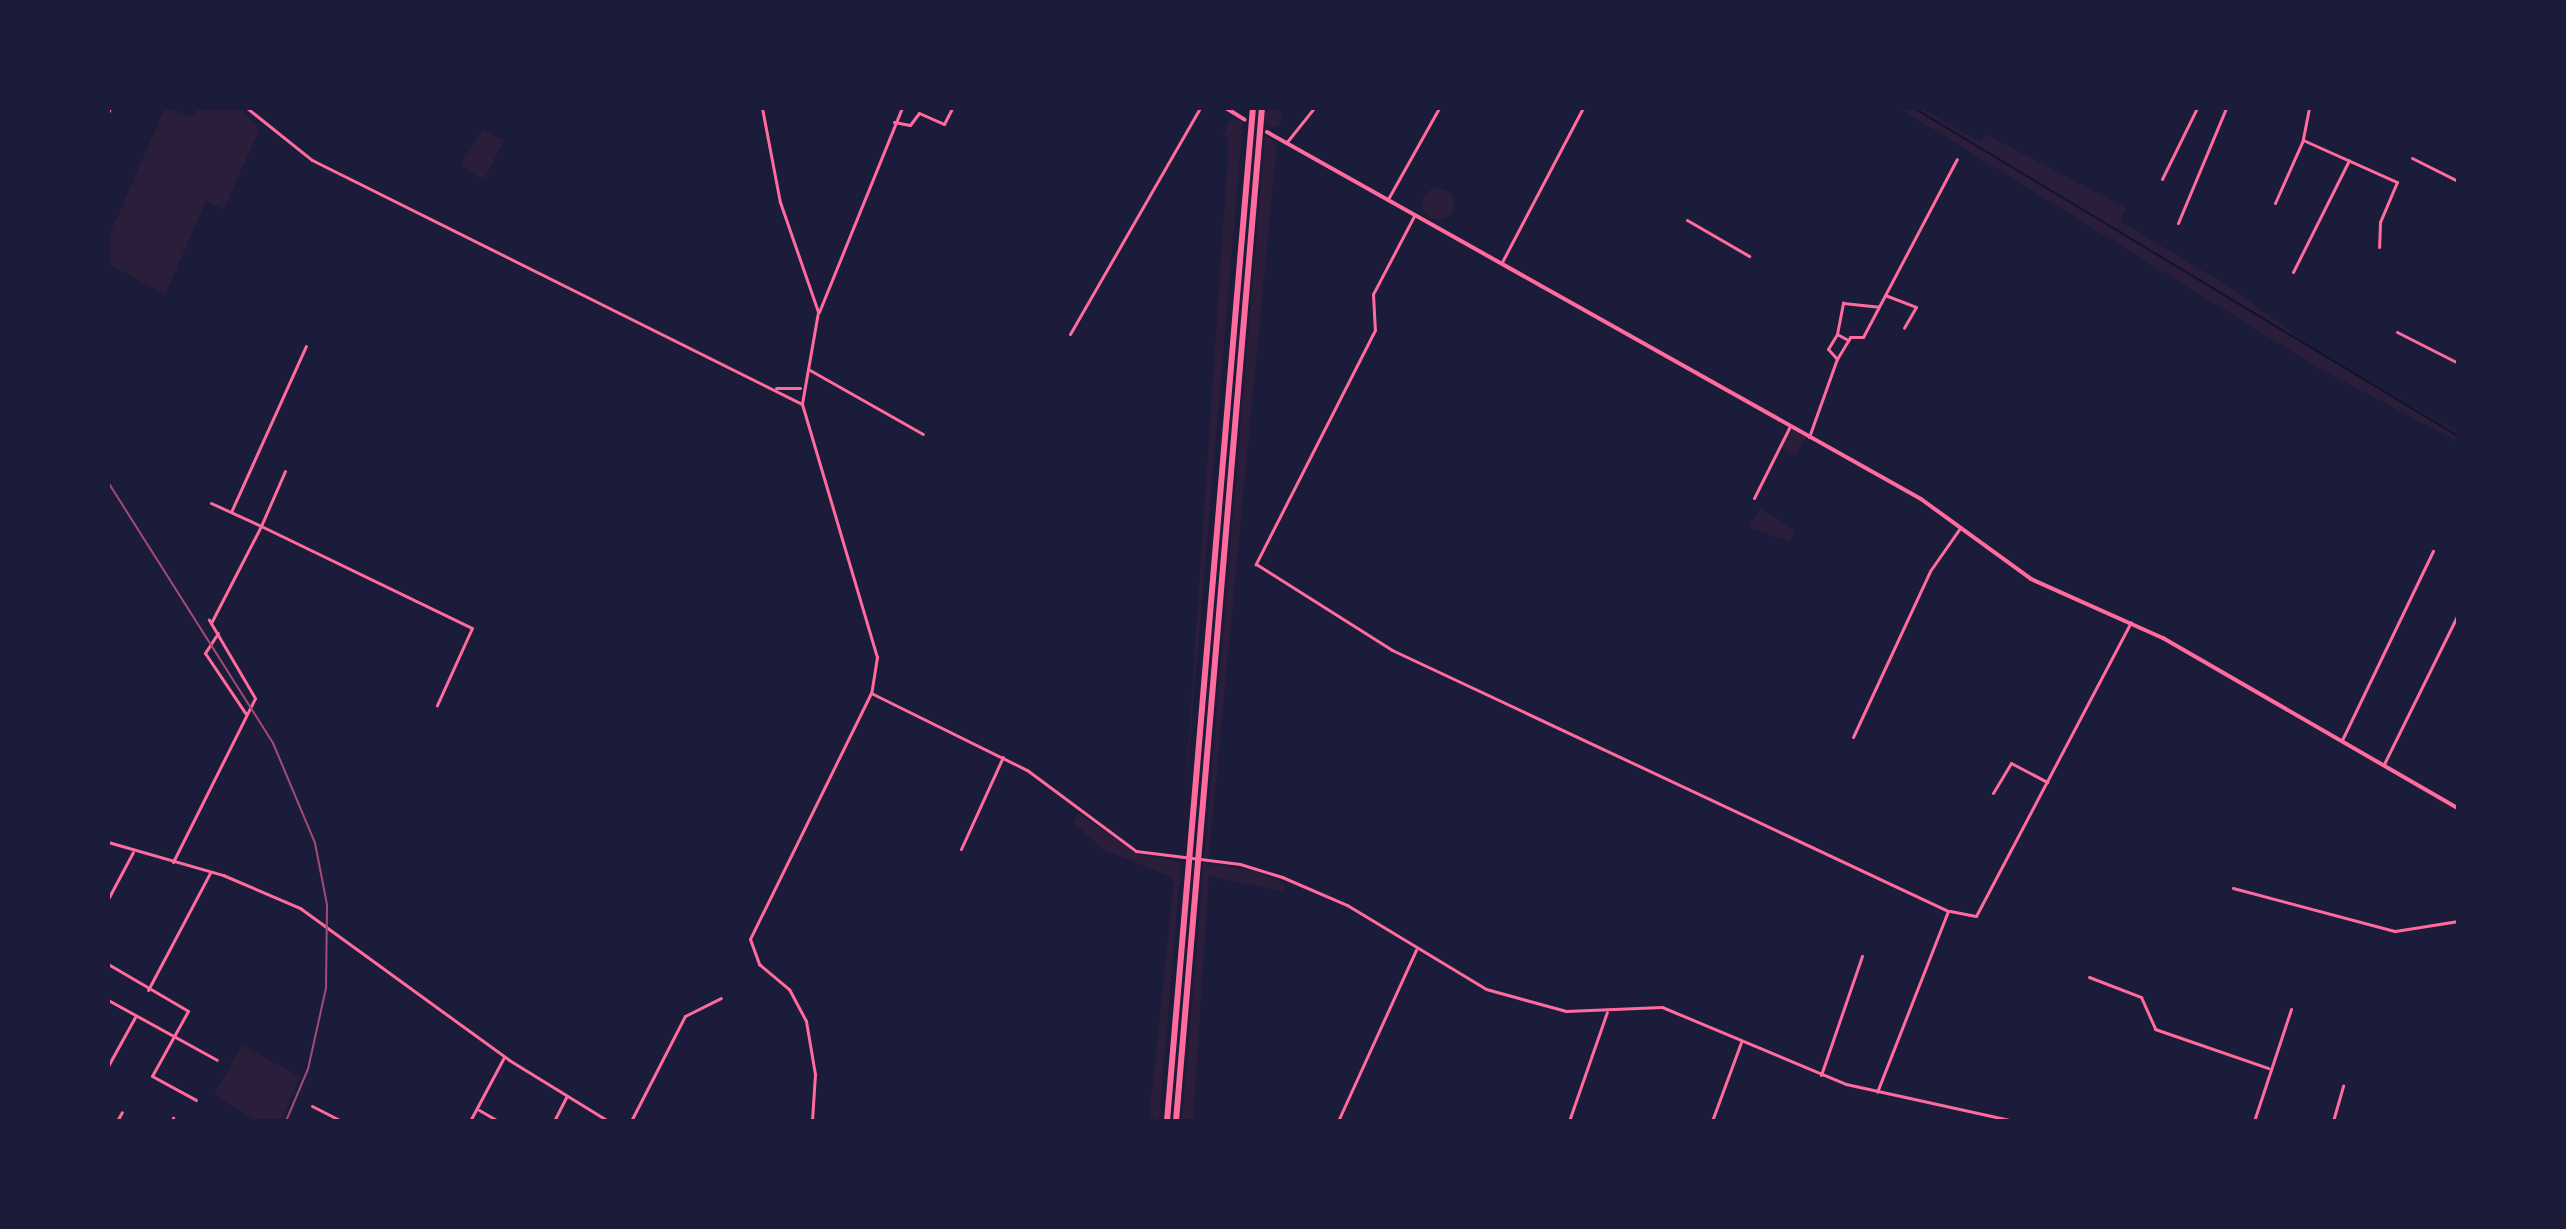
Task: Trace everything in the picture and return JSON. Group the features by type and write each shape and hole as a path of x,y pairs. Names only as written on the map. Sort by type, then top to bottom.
{"highway":[{"path":"1167,1121 1253,108"},
{"path":"1176,1121 1262,108"}],"street":[{"path":"247,108 312,160 776,388 802,404"},
{"path":"762,108 780,202 818,312"},
{"path":"812,1121 815,1064 806,1021 789,989 759,964 750,939 871,693 875,639 802,404 802,388 818,312 902,108"},
{"path":"894,122 910,125 919,113 944,124 952,108"},
{"path":"1070,334 1200,108"},
{"path":"1226,108 1245,120"},
{"path":"1286,143 1314,108"},
{"path":"1388,199 1439,108"},
{"path":"1502,262 1583,108"},
{"path":"2162,179 2197,108"},
{"path":"2178,223 2226,108"},
{"path":"2275,203 2303,140 2309,108"},
{"path":"1267,132 1588,309 1809,437 1960,528 2031,579 2131,622 2458,808"},
{"path":"2303,140 2397,182 2380,222 2379,247"},
{"path":"2412,158 2458,181"},
{"path":"1809,437 1837,359 1848,341 1863,337 1957,159"},
{"path":"2293,272 2349,160"},
{"path":"1415,213 1373,294 1375,330 1256,564 1392,650 1948,911 1976,916 2131,622"},
{"path":"1687,220 1749,256"},
{"path":"1885,295 1916,307 1904,328"},
{"path":"1837,359 1828,349 1837,334 1843,303 1879,307"},
{"path":"2397,332 2458,363"},
{"path":"1837,334 1848,341"},
{"path":"231,512 306,346"},
{"path":"808,369 923,434"},
{"path":"776,388 802,388"},
{"path":"1754,498 1790,426"},
{"path":"173,862 247,716 255,694 210,622 261,526 285,471"},
{"path":"211,503 472,628 437,705"},
{"path":"1853,737 1930,571 1960,528"},
{"path":"2342,740 2433,551"},
{"path":"2384,764 2458,614"},
{"path":"218,633 205,653 247,716"},
{"path":"871,693 1003,757 1136,851 1261,870 1347,905 1416,950 1522,1002 1608,1011 1662,1007 1821,1075 1877,1092 2014,1121"},
{"path":"961,849 1003,757"},
{"path":"1993,793 2011,763 2047,782"},
{"path":"108,842 133,852 211,871 322,921 504,1056 608,1121"},
{"path":"108,899 133,852"},
{"path":"148,990 211,871"},
{"path":"2233,888 2395,931 2458,921"},
{"path":"1877,1092 1948,911"},
{"path":"1338,1121 1416,950"},
{"path":"1821,1075 1862,956"},
{"path":"108,964 188,1011 152,1076 196,1100"},
{"path":"2089,977 2141,997 2155,1029 2268,1068"},
{"path":"631,1121 685,1016 721,998"},
{"path":"108,1000 217,1060"},
{"path":"2254,1121 2268,1068 2291,1009"},
{"path":"1569,1121 1608,1011"},
{"path":"108,1066 136,1015"},
{"path":"1712,1121 1742,1041"},
{"path":"470,1121 504,1056"},
{"path":"2333,1121 2343,1085"},
{"path":"554,1121 567,1096"},
{"path":"312,1106 341,1121"},
{"path":"479,1110 498,1121"},
{"path":"117,1121 122,1112"}],"shaded area":[{"path":"165,108 194,117 198,108 241,108 259,130 224,209 206,201 165,295 108,263 108,238"},
{"path":"1899,108 1920,108 1980,142 1987,135 2126,208 2120,221 2233,289 2323,356 2458,432 2458,442 2317,367"},
{"path":"1273,109 1282,118 1273,127 1264,118"},
{"path":"1232,117 1243,123 1183,824 1229,139 1223,135"},
{"path":"483,130 504,140 484,179 460,166"},
{"path":"1265,136 1277,142 1208,864 1259,872 1284,884 1285,892 1209,876 1193,1121 1182,1121"},
{"path":"1438,188 1449,193 1454,204 1449,215 1438,220 1427,215 1422,204 1427,193"},
{"path":"1792,429 1807,438 1796,456 1781,447"},
{"path":"1761,509 1795,531 1789,542 1749,527"},
{"path":"1078,813 1138,854 1181,862 1159,1121 1149,1121 1174,878 1105,850 1073,823"},
{"path":"242,1045 300,1077 280,1121 257,1121 214,1095"}],"waterway":[{"path":"1914,108 2458,436"}],"railway":[{"path":"108,482 273,743 315,843 327,905 326,988 308,1069 286,1121"}]}
